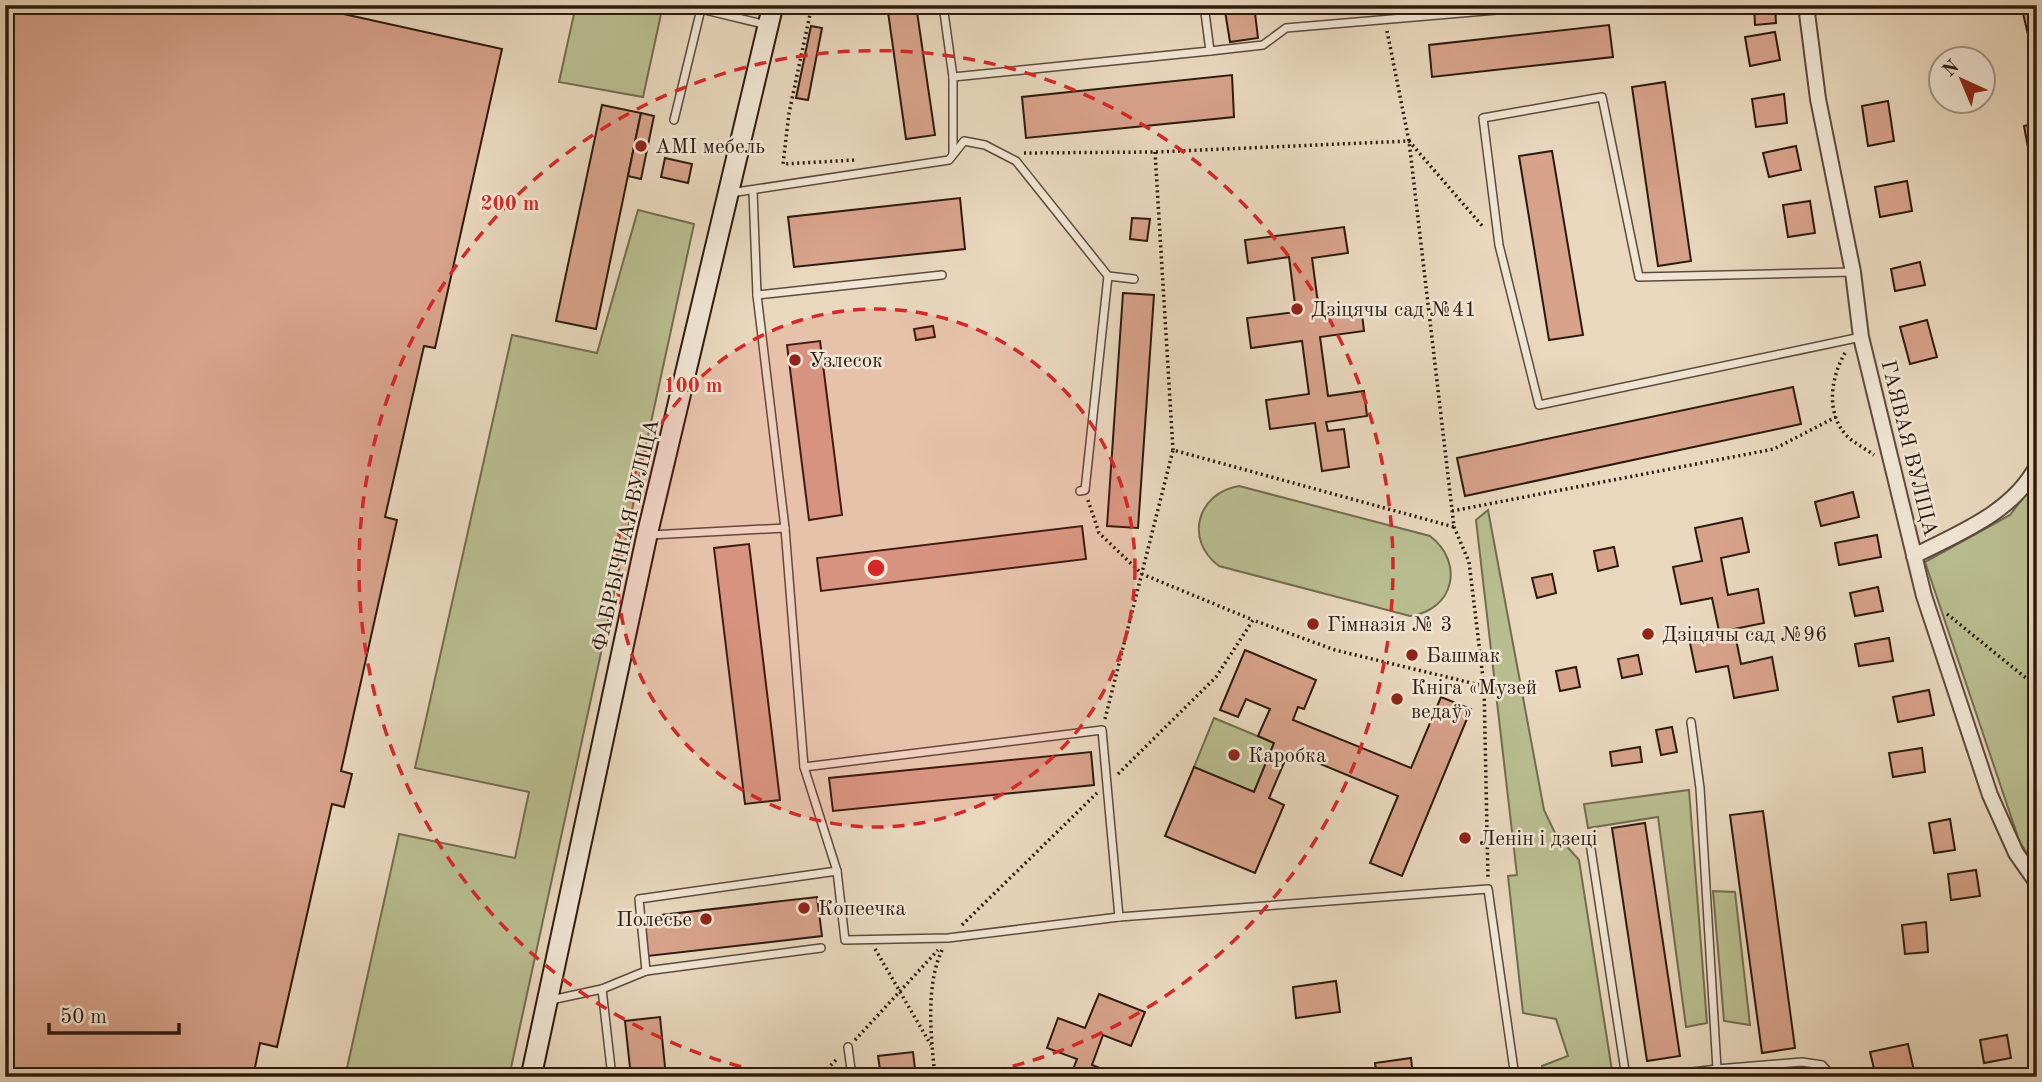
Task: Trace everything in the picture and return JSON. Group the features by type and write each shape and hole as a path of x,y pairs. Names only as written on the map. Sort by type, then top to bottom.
{"main road":[{"name":"ФАБРЫЧНАЯ ВУЛІЦА","path":"531,1077 647,535 773,5"}],"street":[{"name":"ГАЯВАЯ ВУЛІЦА","path":"1806,5 1818,99 1853,272 1861,337 1924,596 1990,795 2016,853 2037,883"},
{"path":"1914,556 1992,516 2031,477 2037,466"}],"lane":[{"path":"943,5 953,77 953,155"},
{"path":"1204,5 1210,51"},
{"path":"953,77 1263,45 1286,28 1385,22 1556,5"},
{"path":"674,120 701,9 768,25"},
{"path":"1853,272 1639,276 1602,97 1483,118 1499,245 1539,405 1861,337"},
{"path":"728,193 949,160 964,141 985,145 1016,161 1108,275 1134,279"},
{"path":"753,191 757,295 785,528 804,767 836,871 845,940 948,938 1119,917 1488,889 1515,1077"},
{"path":"757,295 942,275"},
{"path":"1082,490 1108,275"},
{"path":"647,535 785,528"},
{"path":"1691,722 1700,788 1717,1069 1713,1077"},
{"path":"804,767 1102,730 1119,917"},
{"path":"1590,843 1626,1077"},
{"path":"646,971 639,899 836,871"},
{"path":"547,1001 601,989 646,971 821,948"},
{"path":"601,989 612,1077"},
{"path":"848,1047 852,1077"},
{"path":"1653,1077 1802,1062 1822,1065 1833,1077"}],"path":[{"path":"812,5 789,113 783,164 862,160"},
{"path":"1385,22 1409,141 1454,527 1469,562 1484,686 1488,889"},
{"path":"1001,153 1155,152 1409,141"},
{"path":"1409,141 1499,245"},
{"path":"1102,730 1173,450 1155,152"},
{"path":"1861,337 1844,355 1832,388 1836,418 1847,436 1893,467"},
{"path":"1452,511 1774,449 1836,418"},
{"path":"1173,450 1454,527"},
{"path":"1082,490 1099,533 1142,574 1253,620 1335,650 1484,686"},
{"path":"1924,596 2037,687"},
{"path":"819,1077 901,993 948,938 1216,677 1253,620"},
{"path":"935,1077 932,1047 934,967 948,938"},
{"path":"869,940 932,1047"}],"green space":[{"path":"576,5 663,5 643,97 559,82"},
{"path":"638,210 694,224 509,1077 345,1077 399,834 515,858 529,792 415,768 512,335 597,353"},
{"path":"2037,480 2037,867 2020,843 1925,562 2010,515"},
{"path":"1239,486 1430,536 1448,559 1450,584 1445,595 1437,605 1410,616 1219,566 1201,544 1200,519 1213,498 1225,490"},
{"path":"1488,510 1544,810 1555,833 1579,860 1613,1077 1544,1077 1542,1066 1568,1056 1556,1019 1523,1013 1508,876 1517,875 1476,520"},
{"name":"Каробка","path":"1214,718 1274,743 1254,792 1194,767"},
{"path":"1689,790 1707,1023 1686,1027 1658,817 1588,828 1584,804"},
{"path":"1713,891 1735,892 1750,1025 1724,1021"}],"building":[{"path":"5,5 303,5 502,49 435,348 424,346 385,517 397,520 341,771 352,774 344,807 332,804 277,1047 260,1043 253,1077 5,1077"},
{"path":"887,5 916,5 935,135 906,139"},
{"path":"1224,5 1254,5 1258,38 1230,42"},
{"path":"1754,5 1775,5 1776,23 1755,25"},
{"path":"2021,5 2037,5 2037,50 2032,51"},
{"path":"1609,25 1613,57 1432,77 1429,45"},
{"path":"811,26 822,28 808,100 796,98"},
{"path":"1775,32 1780,60 1750,66 1745,37"},
{"path":"1232,75 1234,117 1026,138 1022,97"},
{"path":"1665,82 1691,261 1658,266 1632,87"},
{"path":"1784,94 1787,123 1756,127 1752,99"},
{"path":"1888,101 1894,141 1868,146 1862,106"},
{"path":"602,105 641,113 596,329 556,321"},
{"name":"AMI мебель","path":"641,113 654,116 641,179 628,176"},
{"path":"2037,123 2037,156 2030,158 2024,126"},
{"path":"1796,146 1801,170 1769,177 1763,153"},
{"path":"1552,151 1583,335 1549,340 1519,156"},
{"path":"665,158 692,164 688,183 661,177"},
{"path":"1907,181 1912,211 1880,217 1875,187"},
{"path":"960,198 965,249 794,267 788,217"},
{"path":"1810,201 1815,233 1788,237 1783,205"},
{"path":"1132,218 1150,219 1147,241 1130,239"},
{"path":"1344,227 1348,253 1312,258 1319,311 1361,306 1364,331 1320,337 1328,396 1364,391 1367,416 1326,422 1328,431 1344,429 1349,467 1322,471 1315,423 1270,429 1266,400 1309,394 1302,341 1251,348 1247,318 1296,312 1289,257 1248,263 1245,240"},
{"path":"1920,262 1925,285 1895,291 1891,269"},
{"path":"1123,293 1154,295 1138,528 1107,526"},
{"path":"1927,320 1937,357 1910,364 1900,327"},
{"path":"933,326 935,337 916,340 914,329"},
{"path":"820,341 842,515 809,520 787,345"},
{"path":"1793,387 1801,424 1465,496 1457,458"},
{"path":"1853,492 1859,517 1821,526 1815,502"},
{"path":"1742,518 1749,552 1721,558 1728,595 1758,589 1764,623 1734,629 1741,664 1772,657 1778,690 1734,698 1728,666 1696,672 1689,638 1719,631 1712,598 1681,604 1673,567 1702,561 1695,528"},
{"path":"1082,526 1086,559 821,591 817,558"},
{"path":"1877,535 1881,557 1839,565 1835,543"},
{"path":"749,544 780,800 745,804 714,548"},
{"path":"1614,547 1618,566 1598,571 1594,551"},
{"path":"1552,574 1556,593 1537,598 1532,578"},
{"path":"1878,587 1883,611 1855,616 1850,593"},
{"path":"1889,638 1893,661 1859,666 1855,644"},
{"path":"1245,650 1316,680 1304,709 1298,707 1293,720 1411,768 1441,697 1471,709 1402,876 1370,863 1398,796 1289,751 1269,798 1284,805 1255,873 1165,836 1194,767 1254,792 1274,743 1258,736 1270,709 1246,699 1238,717 1220,710"},
{"path":"1638,655 1642,674 1622,678 1618,659"},
{"path":"1576,667 1580,687 1560,691 1556,671"},
{"path":"1929,690 1934,715 1898,722 1893,697"},
{"path":"1672,727 1677,752 1661,755 1656,730"},
{"path":"1640,747 1642,762 1612,766 1610,752"},
{"path":"1922,748 1925,772 1893,777 1889,753"},
{"path":"1091,752 1094,785 833,811 829,778"},
{"path":"1763,811 1795,1048 1762,1053 1730,815"},
{"path":"1950,819 1955,850 1934,853 1929,823"},
{"path":"1645,823 1680,1056 1647,1061 1612,828"},
{"path":"1976,870 1980,896 1951,900 1948,874"},
{"path":"817,897 822,936 648,956 644,917"},
{"path":"1926,922 1928,952 1905,954 1902,925"},
{"path":"1336,981 1340,1012 1296,1018 1293,987"},
{"path":"1099,994 1145,1012 1131,1046 1103,1035 1092,1065 1123,1077 1070,1077 1077,1059 1047,1048 1058,1018 1085,1028"},
{"path":"660,1017 666,1077 631,1077 625,1021"},
{"path":"2007,1035 2011,1058 1984,1063 1980,1040"},
{"path":"1908,1044 1914,1071 1899,1077 1876,1077 1870,1052"},
{"path":"913,1052 916,1077 881,1077 878,1056"},
{"path":"1411,1058 1413,1077 1377,1077 1375,1063"},
{"path":"1810,1067 1815,1077 1795,1077"},
{"path":"1347,1070 1348,1077 1316,1077 1315,1074"}],"place":[{"name":"AMI мебель","path":"641,146"},
{"name":"Дзіцячы сад №41","path":"1297,309"},
{"name":"Узлесок","path":"795,360"},
{"name":"Гімназія № 3","path":"1313,624"},
{"name":"Дзіцячы сад №96","path":"1648,634"},
{"name":"Башмак","path":"1412,655"},
{"name":"Кніга «Музей ведаў»","path":"1397,699"},
{"name":"Каробка","path":"1234,755"},
{"name":"Ленін і дзеці","path":"1465,838"},
{"name":"Копеечка","path":"804,908"},
{"name":"Полесье","path":"706,919"}]}
